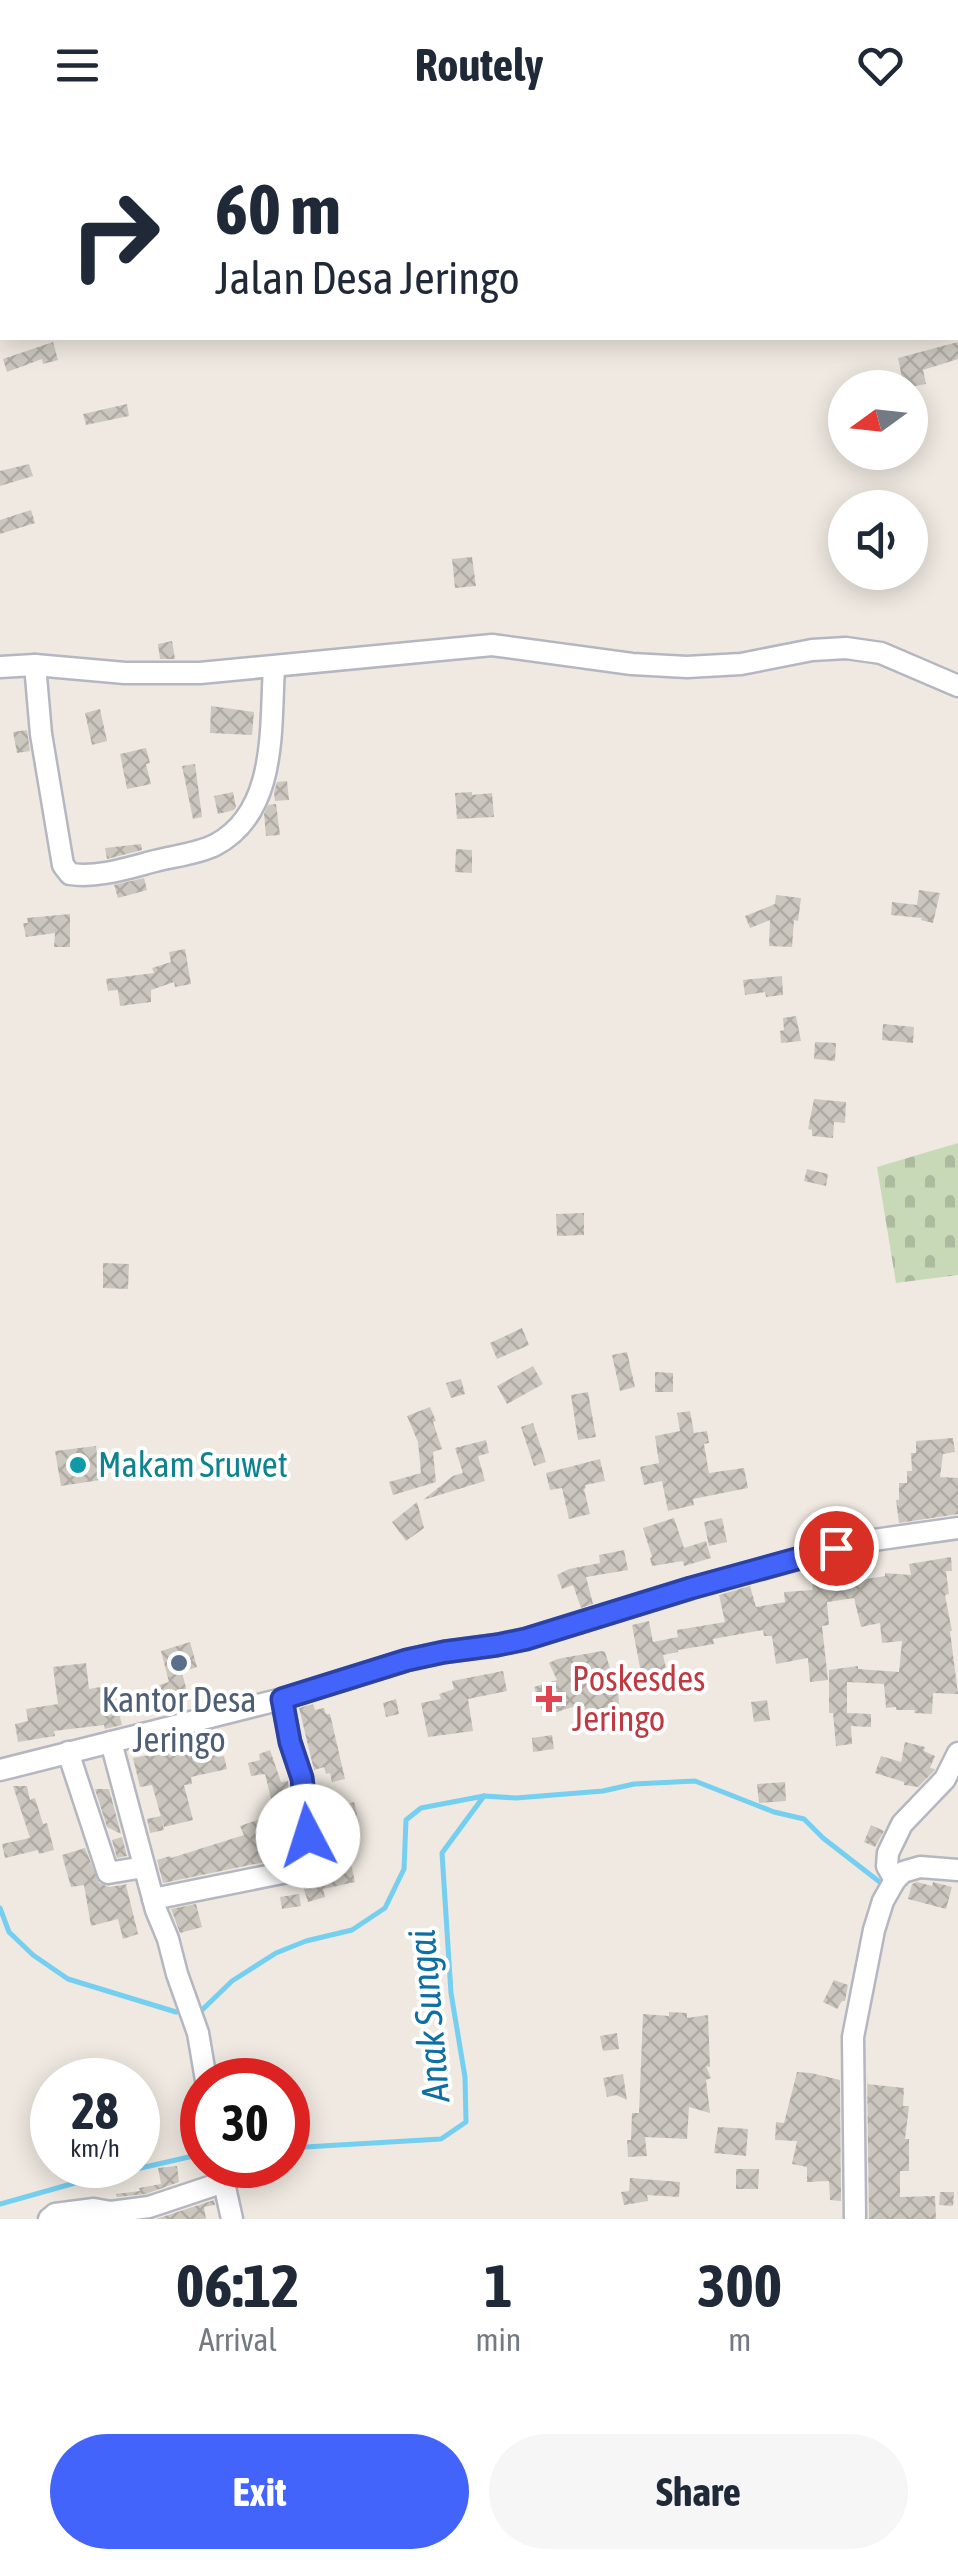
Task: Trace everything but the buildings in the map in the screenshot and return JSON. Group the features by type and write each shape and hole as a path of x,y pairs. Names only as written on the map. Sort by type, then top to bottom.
{"street":[{"path":"0,667 35,665 162,674 274,668 479,645 687,667 741,664 812,650 846,648 881,653 958,686"},
{"path":"35,665 41,734 63,865 70,874 77,875 110,872 199,850 224,840 240,824 260,790 268,765 274,668"},
{"path":"0,1770 282,1699 407,1660 526,1639 860,1542 958,1528"},
{"path":"153,1899 302,1869 313,1862 302,1808 302,1778 282,1699"},
{"path":"112,1742 153,1899 198,2033 202,2058"},
{"path":"68,1752 108,1873 144,1866"},
{"path":"895,1880 886,1862 902,1824 945,1779 958,1753"},
{"path":"855,2219 853,2037 874,1930 884,1901 904,1872 915,1868 958,1870"},
{"path":"49,2219 55,2214 94,2208 111,2212 149,2207 190,2188"},
{"path":"225,2188 232,2219"}],"green space":[{"path":"958,1143 958,1275 896,1283 877,1167"}],"waterway":[{"path":"198,2010 232,1981 276,1953 352,1930 385,1908 404,1869 406,1820 421,1808 484,1796 516,1798 695,1781 774,1812 804,1819 881,1883"},
{"name":"Anak Sungai","path":"310,2147 441,2139 466,2122 465,2077 451,1993 442,1853 484,1796"},
{"path":"0,1908 9,1932 33,1955 68,1979 183,2011"},
{"name":"Anak Sungai","path":"0,2204 180,2159"}],"place":[{"name":"Makam Sruwet","path":"78,1465"},
{"name":"Kantor Desa Jeringo","path":"179,1663"},
{"name":"Poskesdes Jeringo","path":"549,1699"}],"route":[{"path":"308,1836 302,1808 302,1778 282,1699 407,1660 526,1639 836,1548"}]}
